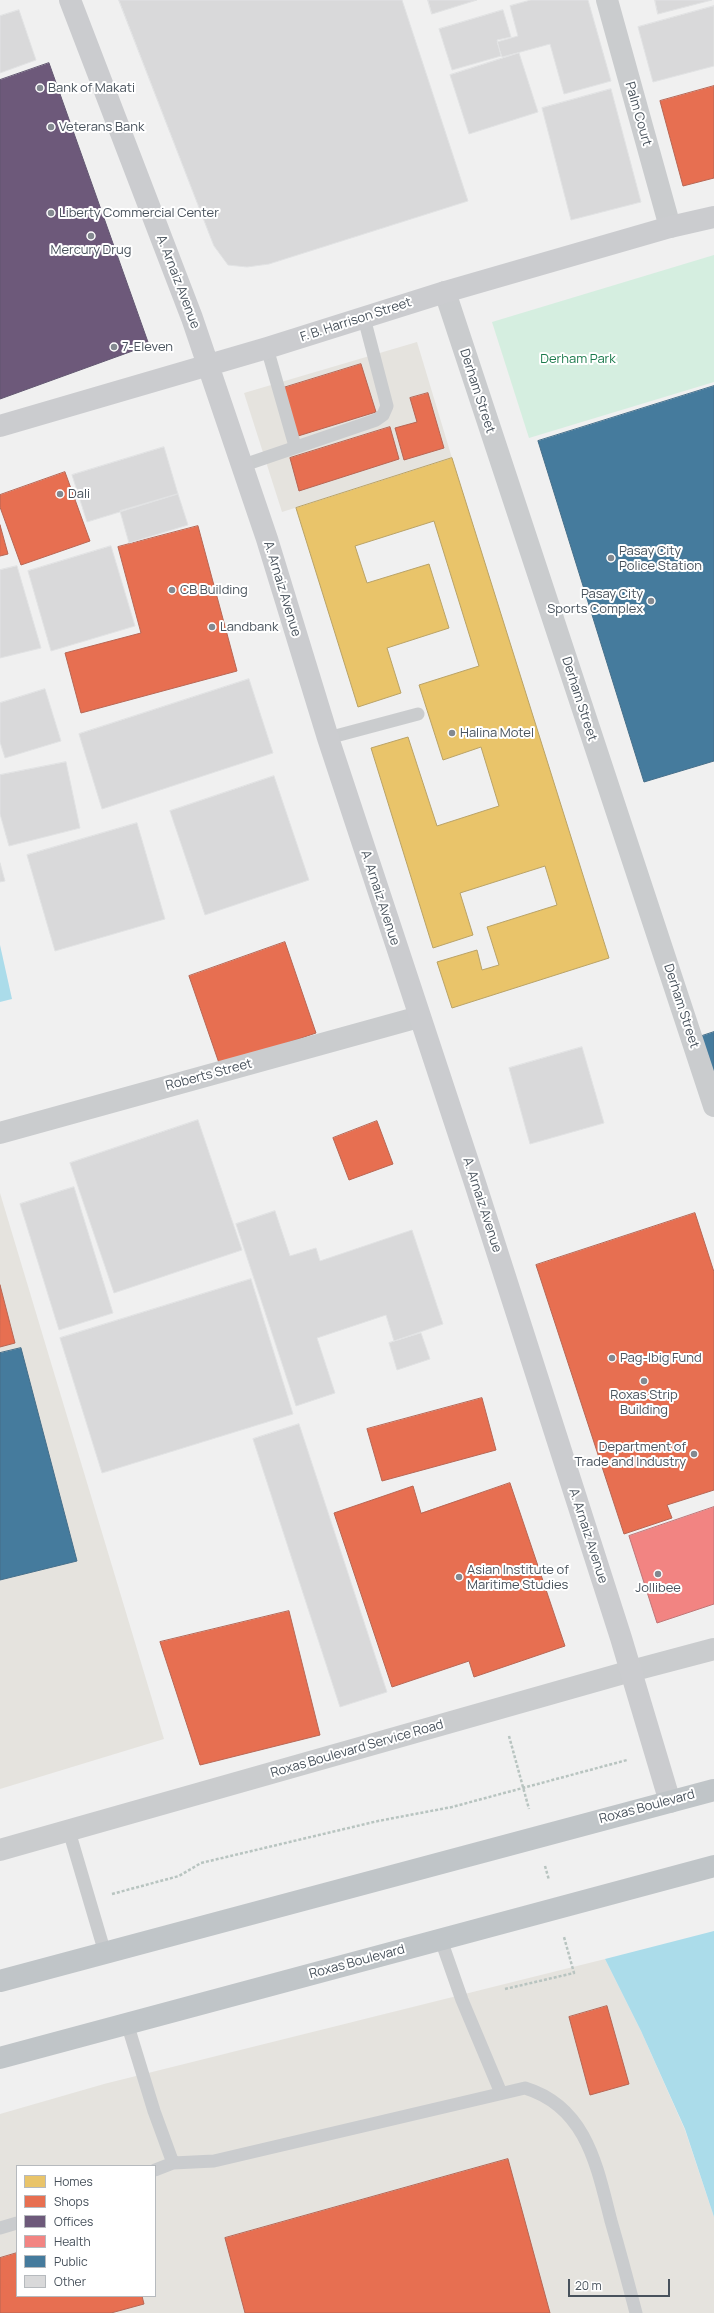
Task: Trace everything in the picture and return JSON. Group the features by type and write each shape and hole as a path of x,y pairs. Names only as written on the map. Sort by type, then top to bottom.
{"highway":[{"name":"Roxas Boulevard","path":"0,1981 714,1790"},
{"name":"Roxas Boulevard","path":"0,2058 714,1866"}],"main road":[{"name":"A. Arnaiz Avenue","path":"70,0 192,318 267,539 328,738 419,1017 478,1190 631,1670 654,1753 664,1776 670,1802"},
{"name":"F. B. Harrison Street","path":"0,426 208,366 445,292 670,227 714,217"}],"street":[{"name":"Palm Court","path":"607,0 670,227"},
{"name":"Derham Street","path":"445,292 713,1102"},
{"name":"Roberts Street","path":"0,1133 419,1017"},
{"name":"Roxas Boulevard Service Road","path":"0,1850 631,1670 714,1649"}],"lane":[{"path":"241,466 295,446 376,420 383,415 387,406 364,318"},
{"path":"267,348 295,446"},
{"path":"328,738 418,714"},
{"path":"69,1831 105,1953"},
{"path":"441,1940 462,2000 501,2093"},
{"path":"127,2023 154,2111 173,2163"},
{"path":"156,2170 173,2163 214,2161 526,2088 544,2094 562,2107 581,2132 596,2161 636,2313"},
{"path":"0,2228 16,2223"}],"path":[{"path":"89,1900 179,1876 201,1864 378,1821 452,1807 654,1753"},
{"path":"505,1989 574,1973"}],"shaded area":[{"path":"417,342 452,458 282,512 244,393"},
{"path":"0,1193 164,1739 0,1789"},
{"path":"605,1959 641,2031 685,2130 714,2217 714,2313 0,2313 0,2114 104,2084"}],"green space":[{"name":"Derham Park","path":"714,255 714,382 529,438 492,322"}],"water":[{"path":"0,945 12,999 0,1002"},
{"path":"714,1931 714,2217 685,2129 641,2031 605,1959"}],"building: Homes":[{"path":"452,458 609,958 452,1008 437,962 477,950 482,970 499,965 487,927 557,905 545,866 460,893 473,935 433,948 371,748 408,737 437,826 499,806 481,747 443,760 419,685 479,666 434,521 355,546 367,583 429,564 449,628 387,648 401,693 358,707 296,508"}],"building: Shops":[{"path":"714,86 714,178 683,186 660,101"},
{"path":"361,364 376,412 298,436 283,388"},
{"path":"428,393 444,448 404,460 395,428 417,422 410,398"},
{"path":"390,427 399,459 299,491 290,458"},
{"path":"65,472 90,541 21,565 0,507 0,495"},
{"path":"0,525 8,554 0,556"},
{"name":"CB Building","path":"198,526 237,671 81,713 65,653 141,633 118,547"},
{"path":"285,942 316,1033 220,1066 189,976"},
{"path":"377,1121 393,1164 349,1180 333,1138"},
{"name":"Roxas Strip Building","path":"695,1213 714,1272 714,1490 667,1505 672,1518 624,1534 536,1265"},
{"path":"0,1285 15,1343 0,1347"},
{"path":"482,1398 496,1450 382,1481 367,1429"},
{"path":"510,1483 565,1646 474,1677 469,1661 392,1687 334,1513 413,1486 421,1513"},
{"path":"289,1611 320,1735 200,1765 160,1642"},
{"path":"607,2006 629,2084 590,2095 569,2017"},
{"path":"508,2159 550,2313 245,2313 225,2238"},
{"path":"16,2253 16,2297 142,2297 144,2304 111,2313 0,2313 0,2258"}],"building: Offices":[{"name":"Liberty Commercial Center","path":"49,63 149,345 0,399 0,80"}],"building: Health":[{"path":"714,1507 714,1604 657,1623 629,1536"}],"building: Public":[{"name":"Pasay City Sports Complex","path":"714,386 714,761 644,782 538,441"},
{"path":"714,1032 714,1079 696,1038"},
{"path":"21,1348 77,1561 0,1580 0,1353"}],"building: Other":[{"path":"119,0 402,0 468,201 269,264 247,267 228,265 214,246"},
{"path":"428,0 477,0 432,14"},
{"path":"531,0 588,0 611,81 564,94 550,44 502,57 497,42 518,36 510,6"},
{"path":"655,0 712,0 658,14"},
{"path":"714,6 714,66 653,82 638,27"},
{"path":"19,10 36,60 0,73 0,16"},
{"path":"503,10 511,37 497,40 501,56 452,70 439,29"},
{"path":"519,53 538,112 469,134 450,75"},
{"path":"611,89 641,202 571,220 542,108"},
{"path":"164,447 178,494 87,522 72,475"},
{"path":"178,494 188,525 129,543 120,511"},
{"path":"111,546 135,626 51,651 28,571"},
{"path":"17,566 41,648 0,658 0,570"},
{"path":"249,679 273,753 102,809 79,734"},
{"path":"45,689 61,741 5,758 0,742 0,703"},
{"path":"66,762 80,828 9,846 0,814 0,775"},
{"path":"274,776 309,880 205,915 170,811"},
{"path":"137,823 165,919 55,951 27,855"},
{"path":"0,863 5,881 0,882"},
{"path":"582,1047 604,1123 530,1144 509,1068"},
{"path":"198,1120 242,1250 114,1293 70,1163"},
{"path":"74,1187 113,1313 59,1330 20,1204"},
{"path":"275,1211 290,1256 316,1248 320,1261 412,1230 443,1324 394,1341 386,1315 317,1338 335,1393 296,1406 236,1224"},
{"path":"251,1279 293,1414 102,1473 60,1338"},
{"path":"421,1333 430,1359 397,1370 389,1343"},
{"path":"299,1424 387,1692 340,1707 253,1439"}],"place":[{"name":"Bank of Makati","path":"40,88"},
{"name":"Veterans Bank","path":"51,127"},
{"name":"Liberty Commercial Center","path":"51,213"},
{"name":"Mercury Drug","path":"91,236"},
{"name":"7-Eleven","path":"114,347"},
{"name":"Dali","path":"60,494"},
{"name":"Pasay City Police Station","path":"611,558"},
{"name":"CB Building","path":"172,590"},
{"name":"Pasay City Sports Complex","path":"651,601"},
{"name":"Landbank","path":"212,627"},
{"name":"Halina Motel","path":"452,733"},
{"name":"Pag-Ibig Fund","path":"612,1358"},
{"name":"Roxas Strip Building","path":"644,1381"},
{"name":"Department of Trade and Industry","path":"694,1454"},
{"name":"Jollibee","path":"658,1574"},
{"name":"Asian Institute of Maritime Studies","path":"459,1577"}]}
